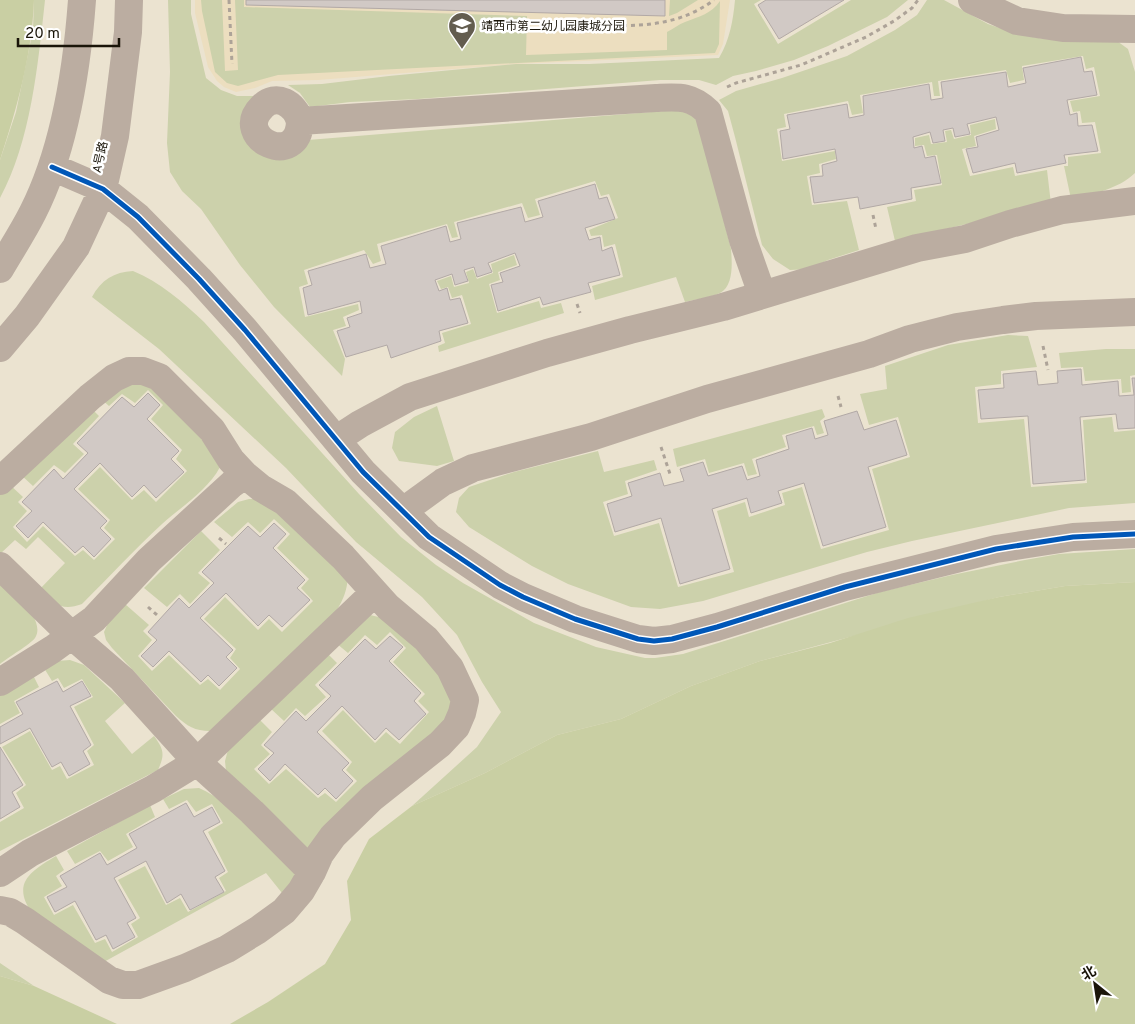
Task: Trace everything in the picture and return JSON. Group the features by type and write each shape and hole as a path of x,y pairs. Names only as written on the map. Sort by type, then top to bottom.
{"street":[{"path":"0,269 34,211 59,145 79,40 82,0"},
{"name":"A号路","path":"0,348 27,316 68,260 76,247 102,189 114,136 128,32 129,0"},
{"path":"972,0 1017,21 1063,28 1135,29"},
{"path":"300,121 656,98 681,97 698,102 708,112 743,240 762,294"},
{"path":"52,167 102,189 138,217 199,279 245,330 363,472 429,536 500,585 575,619 624,635 654,641 672,639 845,587 996,549 1073,537 1135,534"},
{"path":"337,439 360,424 410,397 547,353 723,307 908,250 965,239 1062,210 1135,202"},
{"path":"402,511 443,482 473,468 591,437 708,399 957,327 1036,316 1135,312"},
{"path":"0,481 90,397 114,378 136,371 159,376 212,430 231,460 245,474 261,488 285,502 342,557 374,593 426,639 450,668 465,700 456,727 440,744 372,798 333,836 320,854 301,891 284,911 258,930 227,948 184,968 138,985 123,984 109,980 25,921 10,912 0,910"},
{"path":"0,682 32,663 94,619 150,560 245,474"},
{"path":"0,566 71,635 122,679 197,762 252,812 312,872"},
{"path":"0,873 30,853 153,789 197,762 374,593"}],"path":[{"path":"229,0 232,64"},
{"path":"575,24 626,26 663,24 689,16 714,0"},
{"path":"698,102 736,83 801,65 866,38 912,8 918,0"}],"shaded area":[{"name":"靖西市第二幼儿园康城分园","path":"195,0 730,0 723,44 718,55 516,64 318,80 272,81 255,88 236,92 224,87 217,81 208,67 195,13"}],"green space":[{"path":"0,0 34,0 33,21 23,81 0,160"},
{"path":"34,0 45,0 32,102 11,176 0,198 0,160 16,112 33,30"},
{"path":"168,0 191,0 191,14 206,78 221,90 237,96 257,96 245,137 308,140 676,110 692,113 700,127 731,249 731,273 728,285 725,290 716,295 685,302 676,277 595,300 592,286 623,277 615,244 604,247 602,235 591,236 589,230 618,218 609,194 601,196 595,181 535,199 540,215 528,218 522,203 454,222 458,237 452,238 447,224 377,244 381,261 373,264 364,250 304,270 308,284 299,287 305,317 358,304 359,310 343,317 346,326 333,330 345,359 342,376 274,307 240,265 201,209 182,191 170,172 167,143 170,72"},
{"path":"201,0 222,0 225,71 238,70 235,0 244,0 244,7 527,16 526,55 667,50 667,32 709,12 720,1 719,44 715,53 278,75 238,86 227,83 215,72"},
{"path":"670,0 698,0 669,16"},
{"path":"735,0 761,0 754,4 778,44 851,0 908,0 887,17 828,46 794,60 733,76 716,85 699,80 660,80 418,99 350,102 310,107 300,93 288,85 322,84 516,64 589,64 719,58 730,30"},
{"path":"927,0 944,0 988,24 1017,34 1044,39 1117,41 1128,49 1135,72 1135,173 1113,187 1071,199 1064,166 1068,166 1068,157 1101,153 1095,122 1082,123 1080,111 1073,112 1070,101 1100,96 1094,67 1086,69 1083,56 1022,66 1024,80 1010,83 1006,70 938,81 940,96 934,96 932,82 860,95 863,113 852,115 848,101 784,114 786,127 777,129 782,161 835,151 836,159 819,164 820,173 807,176 812,205 847,201 859,250 828,260 809,269 790,270 773,259 762,245 728,111 719,100 736,91 847,56 895,30 917,15"},
{"path":"995,119 996,129 974,136 976,146 962,149 970,176 1013,167 1015,176 1047,170 1051,204 895,241 887,207 916,201 914,190 942,185 937,155 927,156 924,145 915,146 915,138 929,135 931,144 947,142 945,131 951,130 954,139 971,135 970,125"},
{"path":"514,255 517,265 498,272 500,280 489,284 497,313 539,301 541,308 561,303 564,313 439,352 438,346 445,343 442,333 471,324 462,295 452,298 448,287 441,289 437,281 451,276 454,287 469,283 466,272 473,269 477,279 493,273 491,264"},
{"path":"133,271 171,293 204,322 359,494 401,537 436,565 463,583 534,623 596,647 645,658 683,654 880,592 952,575 1059,554 1135,549 1135,582 1065,586 999,597 760,661 691,686 621,719 557,735 485,773 412,806 477,747 501,712 482,682 457,635 422,597 356,542 286,468 159,349 92,297 109,278 120,273"},
{"path":"1008,335 1028,336 1037,367 1001,371 1001,384 975,387 978,423 1024,419 1031,487 1087,483 1083,420 1112,417 1114,432 1135,430 1135,503 1069,508 912,541 867,552 703,601 660,609 631,607 568,584 532,566 469,527 456,512 459,498 469,487 514,472 598,451 604,472 654,460 657,470 625,481 628,494 603,502 614,536 659,523 678,587 734,572 717,511 745,502 749,517 785,505 782,493 802,487 821,549 889,530 872,469 910,457 898,417 869,425 860,394 887,389 885,366 948,345"},
{"path":"1106,349 1135,349 1135,375 1130,376 1131,392 1122,393 1121,379 1085,381 1083,367 1061,368 1059,353"},
{"path":"136,378 180,406 220,467 209,483 194,498 162,524 82,604 63,607 38,591 65,563 38,537 26,549 15,540 0,554 0,492 9,484 23,497 18,502 27,511 13,527 27,542 43,526 75,556 83,550 94,560 115,539 104,528 110,520 78,489 100,467 132,500 144,490 156,502 187,471 176,459 182,450 151,419 163,405 148,390 135,403 122,394 109,406 99,397"},
{"path":"437,406 454,461 437,466 399,461 392,448 395,432 414,417"},
{"path":"90,407 99,416 73,444 84,454 65,473 54,465 33,486 20,474"},
{"path":"822,409 825,417 820,421 824,433 817,435 814,426 782,435 786,447 752,459 757,474 748,476 744,463 709,473 705,459 677,467 673,449"},
{"path":"249,499 261,499 273,503 348,576 347,586 336,611 210,731 200,730 188,725 176,716 112,648 106,640 104,632 109,621 125,604 149,625 143,631 152,640 138,656 152,671 169,655 200,685 208,679 220,690 240,669 230,658 236,649 204,619 225,597 258,630 269,619 282,632 313,601 301,588 309,579 277,548 290,534 274,519 260,533 248,522 232,537 214,522 238,502"},
{"path":"201,531 220,550 198,573 210,583 190,604 180,594 167,607 144,588"},
{"path":"0,576 26,605 36,623 37,631 33,641 0,664"},
{"path":"1135,582 1135,1024 230,1024 268,1002 325,964 351,920 347,881 369,839 412,806 485,773 557,735 621,719 691,686 760,661 830,643 908,618 999,597 1065,586"},
{"path":"370,615 387,619 413,636 453,688 450,722 309,850 226,771 225,761 228,750 257,717 272,732 261,745 270,754 254,769 269,784 286,769 318,798 325,793 336,802 357,781 346,770 352,762 322,731 343,710 375,743 386,732 400,744 429,712 418,701 425,694 393,662 406,648 390,632 377,645 365,635 348,653 336,643"},
{"path":"327,653 337,663 315,685 326,697 305,716 296,708 284,721 269,707"},
{"path":"70,660 84,665 125,703 105,721 132,754 154,736 162,752 160,765 158,770 0,851 0,822 24,808 16,793 26,785 2,747 30,731 52,770 60,766 67,779 94,765 87,751 94,745 74,707 93,697 82,679 64,688 58,678 52,681 44,668 57,661"},
{"path":"33,675 39,687 14,701 20,713 0,724 0,693"},
{"path":"199,788 211,794 236,813 292,870 298,879 286,898 266,873 102,963 32,913 23,894 24,886 32,873 56,856 64,870 56,876 62,886 44,897 54,915 73,905 95,943 105,939 112,952 138,937 131,924 140,918 118,880 145,866 166,905 180,898 188,912 226,891 219,878 228,872 208,832 223,823 212,804 196,812 187,800 169,809 163,799 184,789"},
{"path":"150,805 155,817 126,834 133,847 108,861 100,851 75,864 67,851"},
{"path":"0,963 34,986 0,976"},
{"path":"0,976 34,986 117,1024 0,1024"}],"building":[{"path":"246,0 665,0 665,16 246,5"},
{"path":"766,0 844,0 779,39 758,5"},
{"path":"1081,57 1084,72 1092,71 1097,95 1067,100 1070,115 1077,113 1078,126 1092,125 1098,151 1064,155 1066,163 1017,173 1015,163 973,173 966,149 978,147 976,137 999,130 996,117 967,124 970,134 955,137 953,128 943,130 945,141 933,143 930,132 913,137 914,148 922,146 925,158 935,156 941,183 911,188 912,199 860,209 858,197 814,203 810,177 823,176 822,165 837,161 835,149 783,159 780,131 790,129 787,115 847,104 849,118 864,115 863,96 929,84 931,100 943,98 941,82 1006,72 1008,87 1026,83 1023,68"},
{"path":"595,184 599,199 607,197 615,219 585,228 589,240 600,237 602,251 612,247 620,275 588,283 591,292 543,305 540,297 498,311 491,285 503,282 500,273 520,266 515,253 488,263 492,272 477,277 474,267 464,270 468,281 455,285 452,274 435,280 439,291 447,288 450,300 460,298 468,323 439,331 441,341 391,358 387,345 346,357 337,331 350,327 347,318 362,313 360,301 308,315 303,288 312,285 308,271 366,254 370,268 386,264 381,246 446,226 450,242 461,239 457,223 521,207 525,222 543,217 538,201"},
{"path":"1081,369 1082,385 1118,381 1119,396 1134,395 1132,378 1135,378 1135,428 1118,429 1116,414 1080,417 1085,480 1033,484 1028,416 981,419 978,390 1004,388 1003,374 1036,371 1038,385 1058,383 1057,371"},
{"path":"148,393 160,405 147,419 179,451 171,459 184,472 156,498 144,485 132,497 100,463 74,489 107,521 100,528 111,539 94,557 83,546 75,553 43,522 28,538 16,526 32,511 22,502 54,469 63,479 88,453 77,443 122,397 134,407"},
{"path":"857,411 864,430 896,420 907,455 868,467 886,527 823,546 804,483 778,491 782,503 751,513 747,498 712,509 730,569 680,584 661,518 615,532 607,504 632,496 628,483 660,473 664,486 684,481 680,469 703,462 708,476 742,466 747,480 760,476 756,460 789,449 786,436 812,428 815,439 828,435 824,421"},
{"path":"274,523 286,534 273,548 305,580 297,588 310,600 282,627 269,615 258,626 226,593 200,618 233,650 226,657 237,668 219,686 208,675 201,682 169,651 153,667 141,656 157,640 148,632 179,598 189,608 214,583 202,572 248,526 260,537"},
{"path":"390,636 403,647 389,661 421,693 414,701 426,714 399,740 386,728 375,740 342,706 317,732 349,763 342,770 353,781 336,799 325,788 318,795 285,764 270,781 258,769 274,753 264,745 296,711 306,721 331,696 319,685 365,639 376,649"},
{"path":"57,681 63,692 82,681 91,696 70,706 91,745 83,751 90,764 69,776 61,762 52,767 30,728 0,744 0,727 23,714 16,702"},
{"path":"0,747 23,785 12,792 20,807 0,819"},
{"path":"186,803 194,817 212,807 220,822 203,831 225,871 215,877 224,892 190,910 181,894 167,903 146,861 114,878 136,918 127,923 135,937 113,949 106,935 96,940 75,901 55,912 47,897 67,887 60,876 100,853 107,865 137,848 129,834"}],"cycle path":[{"path":"52,167 103,189 138,217 199,279 245,330 363,472 429,537 500,585 575,619 638,639 654,641 672,639 845,587 996,549 1073,537 1135,534"}],"place":[{"name":"靖西市第二幼儿园康城分园","path":"462,50"}]}
